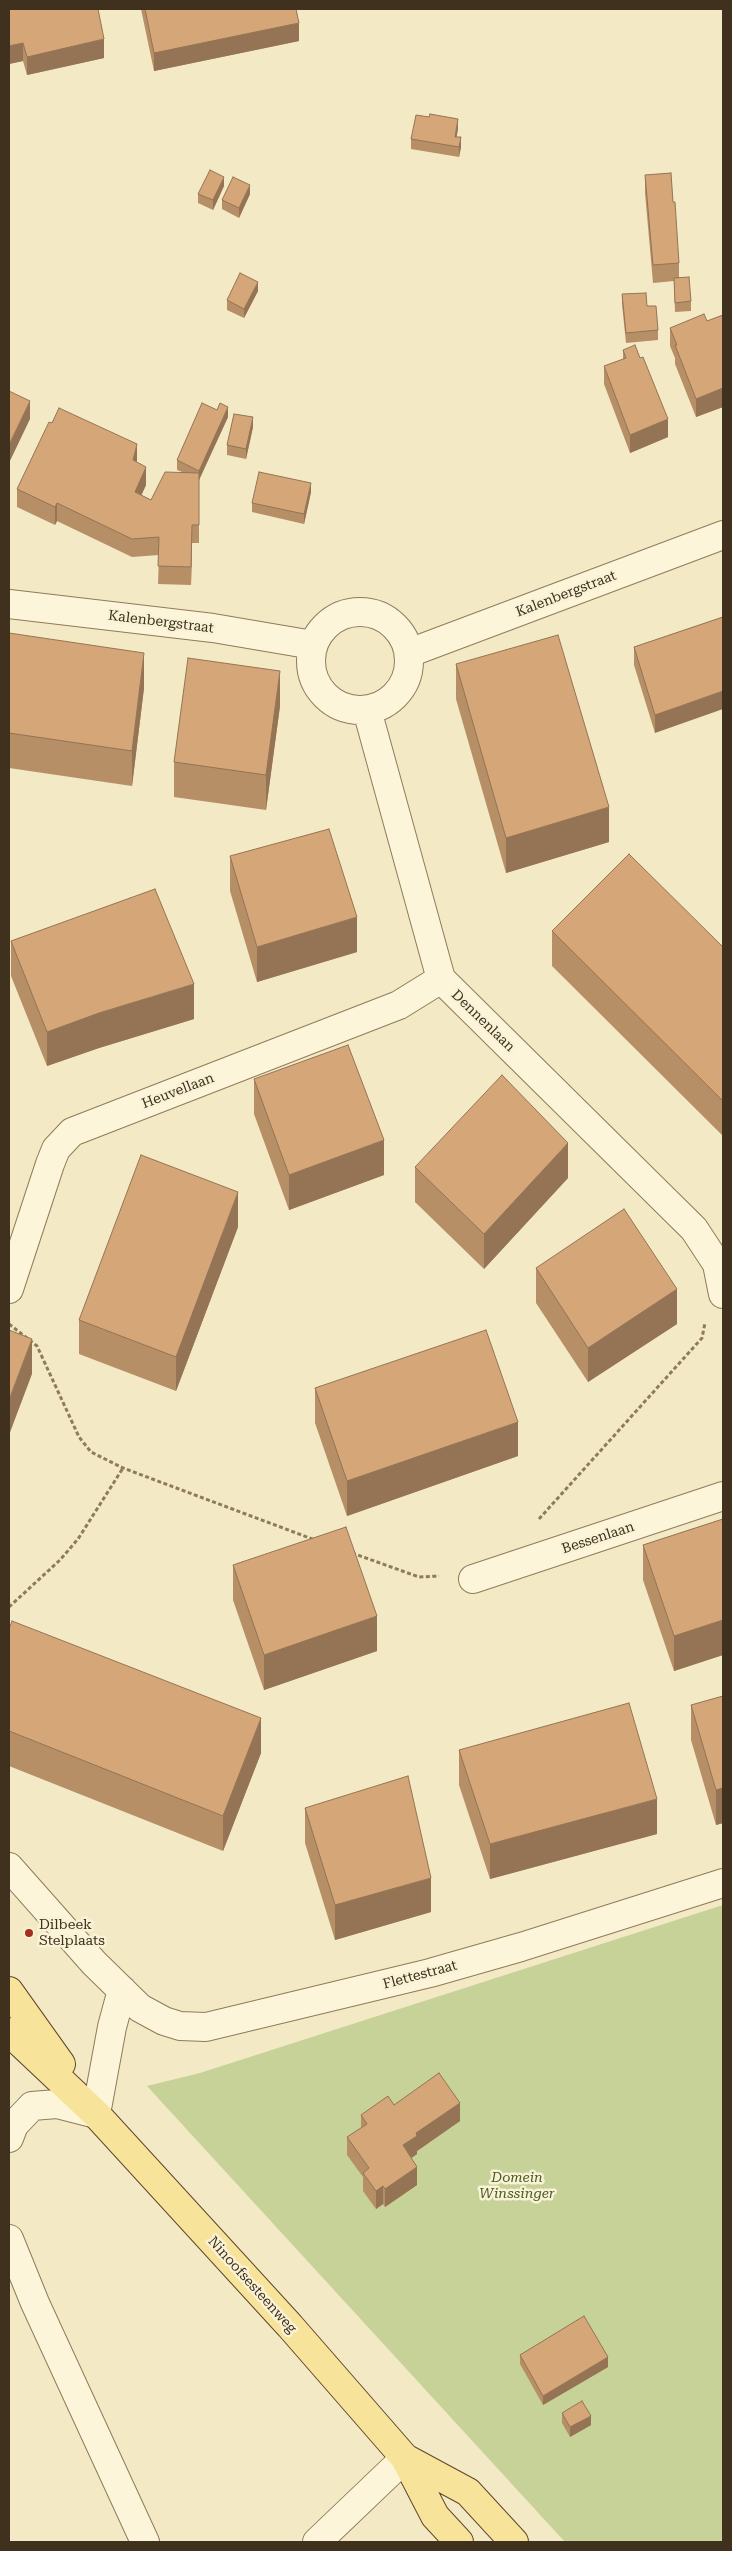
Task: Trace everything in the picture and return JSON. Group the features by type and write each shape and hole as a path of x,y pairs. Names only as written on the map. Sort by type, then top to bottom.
{"main road":[{"name":"Ninoofsesteenweg","path":"9,1991 96,2114"},
{"name":"Ninoofsesteenweg","path":"9,2032 96,2114 290,2326 405,2458 435,2516 459,2542"},
{"name":"Ninoofsesteenweg","path":"405,2458 468,2492 514,2542"}],"street":[{"name":"Kalenbergstraat","path":"409,653 723,535"},
{"name":"Kalenbergstraat","path":"9,604 213,628 313,645"},
{"path":"364,611 380,615 394,624 404,638 409,653 409,673 400,691 386,704 367,710 346,709 329,699 316,684 311,665 313,645 320,630 348,612 364,611"},
{"name":"Dennenlaan","path":"367,710 440,979 694,1229 720,1262 723,1294"},
{"name":"Heuvellaan","path":"9,1289 56,1149 72,1132 399,1005 440,979"},
{"name":"Bessenlaan","path":"479,1577 723,1496"},
{"name":"Flettestraat","path":"9,1867 94,1962 140,2008 164,2021 180,2026 206,2027 313,2002 494,1955 723,1883"},
{"path":"9,2138 14,2125 32,2106 57,2104 96,2114 112,2027 122,1990"},
{"path":"9,2239 34,2303 145,2542"},
{"path":"317,2542 405,2458"}],"path":[{"path":"538,1521 702,1338 706,1319"},
{"path":"9,1323 37,1346 79,1437 91,1452 124,1468 321,1542"},
{"path":"9,1607 60,1560 78,1539 124,1468"},
{"path":"348,1551 419,1577 479,1577"}],"green space":[{"name":"Domein Winssinger","path":"723,1905 723,2542 565,2542 147,2086 200,2073"}],"building":[{"path":"9,9 98,9 104,39 27,57 23,43 9,46"},
{"path":"145,9 296,9 299,23 154,53"},
{"path":"430,114 458,119 455,137 461,137 459,147 411,139 416,115 429,117"},
{"path":"210,170 224,177 213,200 198,194"},
{"path":"671,173 679,263 653,265 645,175"},
{"path":"233,177 250,185 239,208 222,200"},
{"path":"240,273 258,282 244,309 227,300"},
{"path":"689,277 691,301 675,303 674,278"},
{"path":"646,293 647,306 656,306 658,330 626,333 622,294"},
{"path":"704,314 707,321 723,315 723,388 696,399 670,328"},
{"path":"635,345 640,358 643,357 668,419 630,435 604,366 626,358 623,350"},
{"path":"9,391 30,401 9,445"},
{"path":"202,403 217,410 220,403 228,407 199,471 177,460"},
{"path":"59,408 137,444 133,460 146,467 135,492 151,500 165,472 199,473 199,525 192,525 191,567 158,566 159,537 132,539 57,503 55,507 17,489 49,422 52,423"},
{"path":"234,414 253,417 246,449 227,445"},
{"path":"259,472 311,483 304,514 252,503"},
{"path":"723,617 723,691 655,715 634,647"},
{"path":"9,633 144,653 132,751 9,733"},
{"path":"558,635 609,807 506,838 456,664"},
{"path":"188,658 280,671 266,775 174,762"},
{"path":"329,829 357,917 257,947 230,856"},
{"path":"629,854 723,947 723,1101 552,931"},
{"path":"155,889 194,984 99,1013 47,1032 11,941"},
{"path":"348,1045 384,1140 289,1175 254,1079"},
{"path":"502,1075 568,1143 484,1234 415,1167"},
{"path":"141,1155 238,1192 176,1357 79,1320"},
{"path":"624,1209 677,1289 588,1348 536,1268"},
{"path":"9,1330 32,1339 9,1400"},
{"path":"486,1330 518,1422 347,1481 315,1388"},
{"path":"723,1519 723,1620 674,1636 643,1545"},
{"path":"346,1527 377,1616 264,1655 233,1565"},
{"path":"12,1621 261,1718 223,1816 9,1731 9,1629"},
{"path":"723,1696 723,1788 716,1790 691,1705"},
{"path":"629,1703 657,1799 490,1844 459,1750"},
{"path":"408,1776 431,1878 335,1905 305,1808"},
{"path":"439,2073 460,2103 416,2133 417,2136 403,2145 417,2167 385,2189 383,2186 376,2191 363,2173 369,2168 347,2137 367,2124 361,2115 388,2096 394,2105"},
{"path":"584,2316 608,2357 543,2396 520,2355"},
{"path":"582,2401 591,2416 570,2427 562,2413"}],"place":[{"name":"Dilbeek Stelplaats","path":"29,1933"}]}
